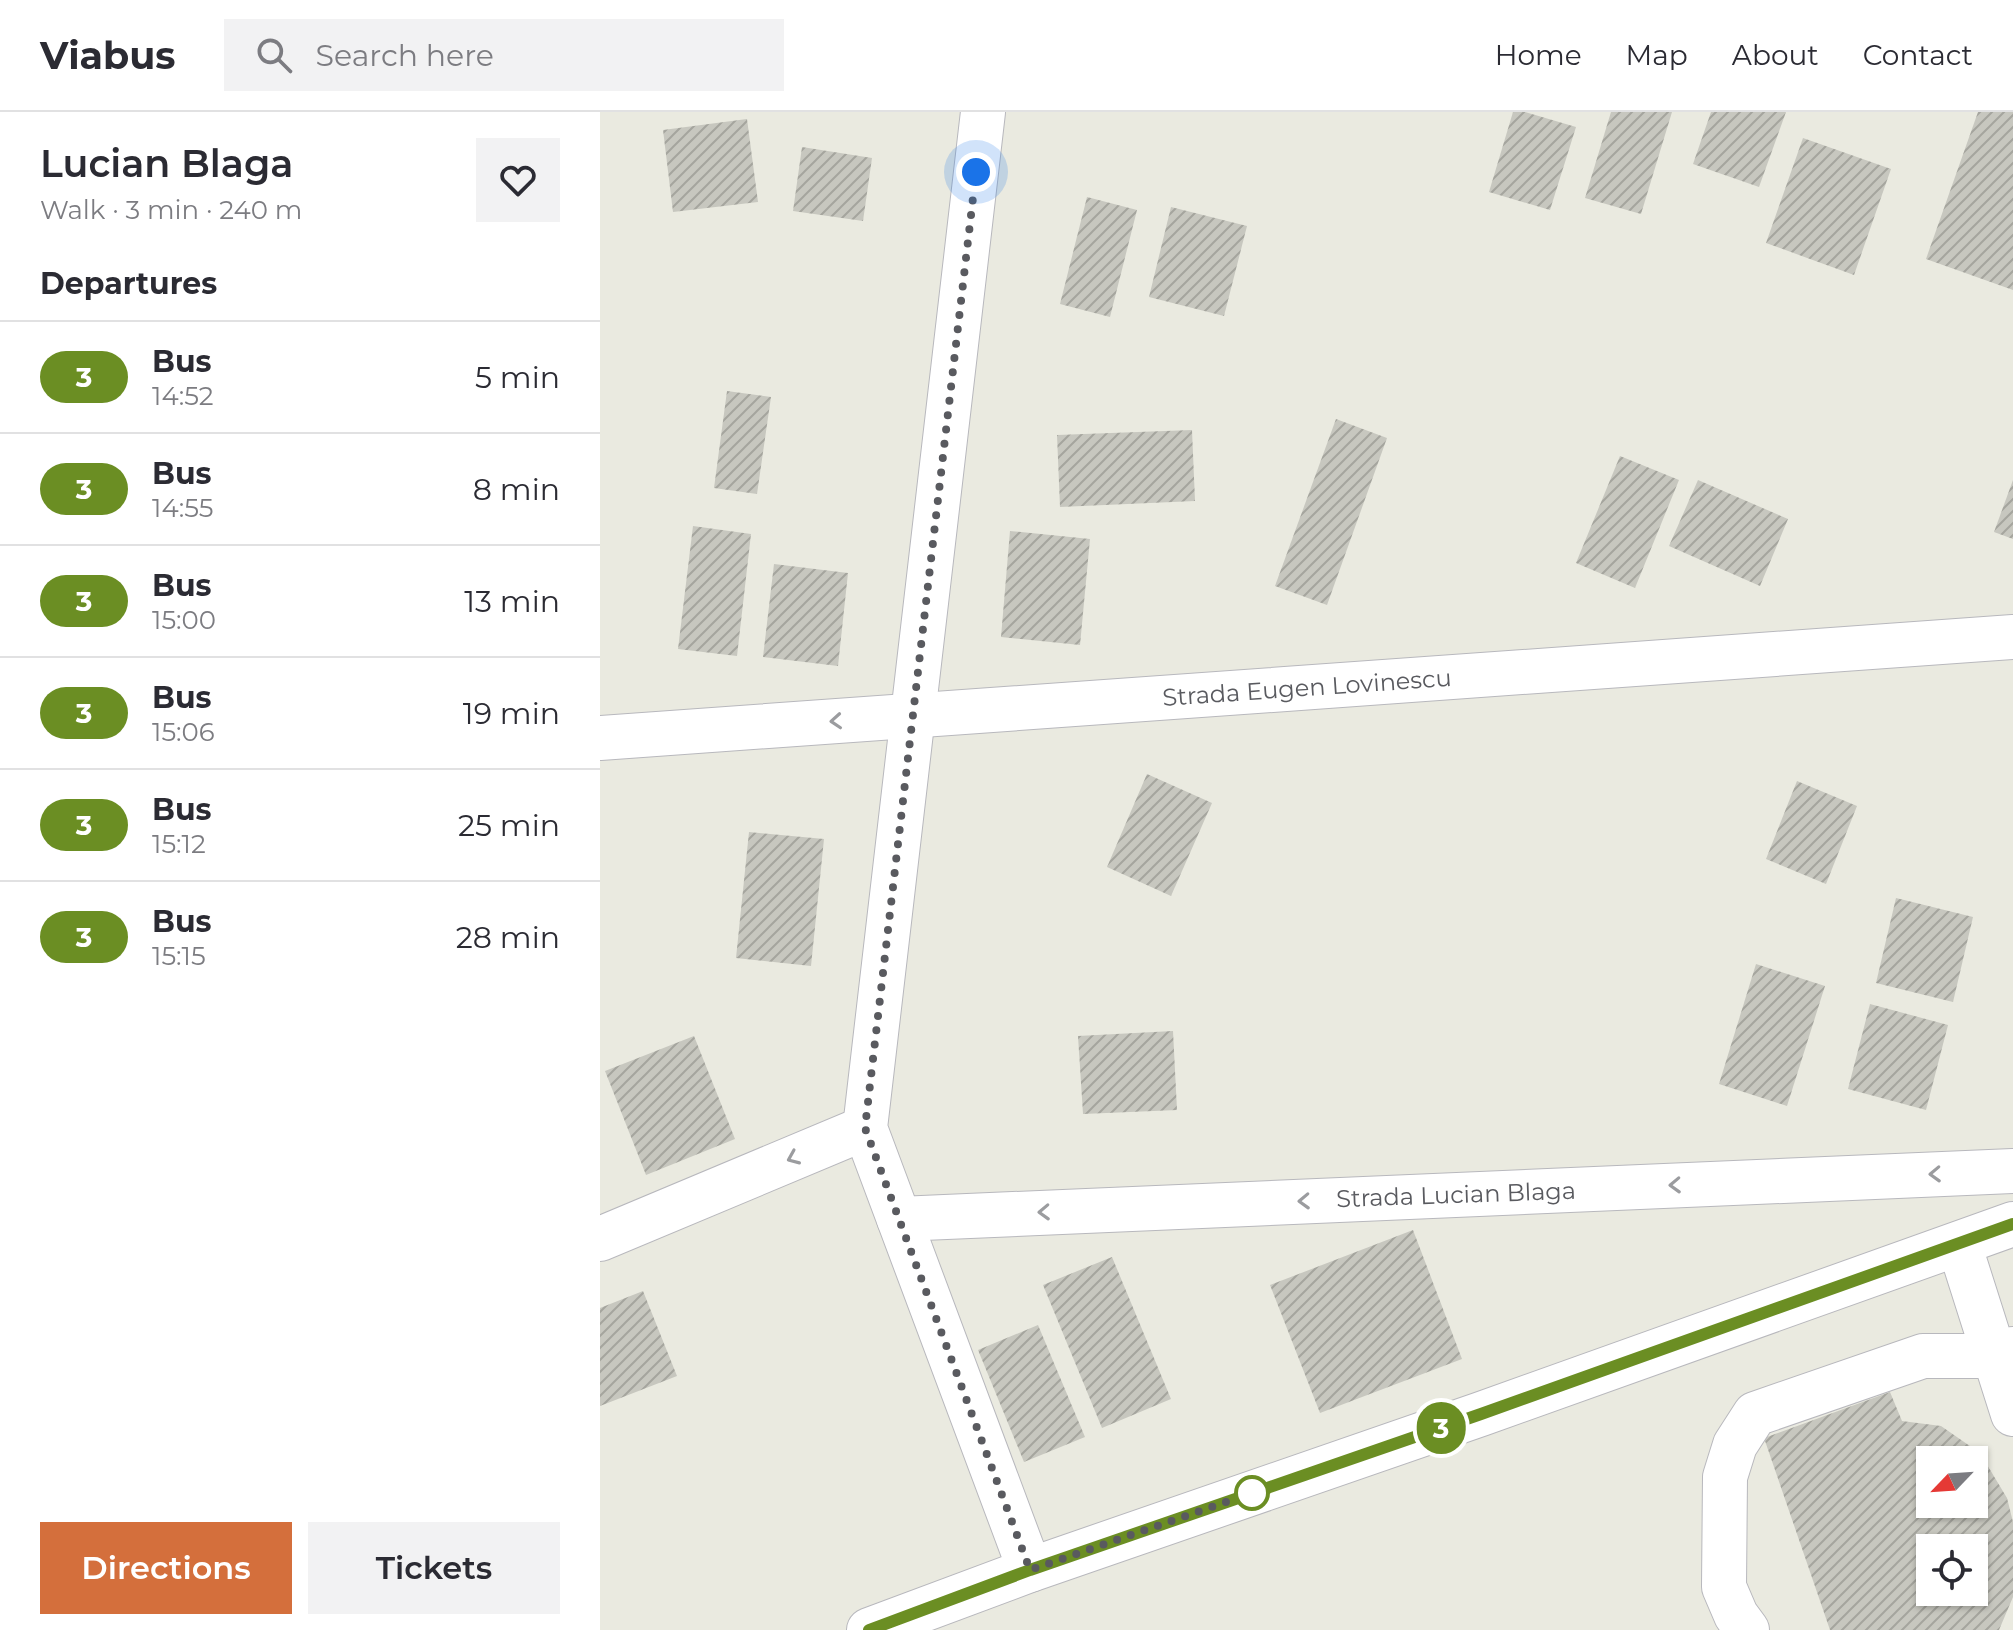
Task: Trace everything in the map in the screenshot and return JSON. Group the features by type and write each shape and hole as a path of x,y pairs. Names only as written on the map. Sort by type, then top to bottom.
{"street":[{"path":"983,112 865,1128 1030,1570"},
{"name":"Strada Eugen Lovinescu","path":"600,738 2013,637"},
{"path":"600,1239 865,1128"},
{"name":"Strada Lucian Blaga","path":"899,1219 2013,1171"},
{"path":"869,1630 1030,1570 1481,1414 2013,1224"},
{"path":"1959,1244 2004,1353 2013,1414"},
{"path":"1747,1630 1736,1615 1724,1587 1725,1477 1735,1445 1755,1414 1923,1356 2004,1353"}],"building":[{"path":"1513,112 1525,112 1576,127 1550,210 1489,192"},
{"path":"1611,112 1672,112 1641,214 1585,198"},
{"path":"1711,112 1786,112 1759,187 1693,164"},
{"path":"1978,112 2013,112 2013,290 1926,259"},
{"path":"747,119 758,202 673,212 663,130"},
{"path":"1803,138 1891,169 1854,275 1766,243"},
{"path":"802,147 872,158 863,221 793,211"},
{"path":"1087,197 1137,210 1110,317 1060,304"},
{"path":"1171,207 1247,226 1224,316 1149,297"},
{"path":"727,391 771,397 757,494 714,488"},
{"path":"1336,419 1387,438 1327,605 1275,586"},
{"path":"1192,430 1195,501 1060,507 1057,435"},
{"path":"1620,456 1679,480 1635,588 1576,563"},
{"path":"1698,480 1788,519 1760,586 1669,546"},
{"path":"2013,480 2013,539 1994,532"},
{"path":"693,526 751,534 737,656 678,649"},
{"path":"1010,531 1090,539 1080,645 1001,637"},
{"path":"774,564 848,573 838,666 763,657"},
{"path":"1147,774 1212,803 1171,896 1107,867"},
{"path":"1797,781 1857,806 1826,884 1766,859"},
{"path":"749,832 824,839 811,966 736,958"},
{"path":"1896,898 1973,917 1953,1002 1876,983"},
{"path":"1756,964 1825,986 1787,1106 1719,1084"},
{"path":"1870,1004 1948,1025 1926,1110 1848,1089"},
{"path":"1173,1031 1177,1110 1083,1114 1078,1036"},
{"path":"694,1036 735,1139 646,1175 605,1071"},
{"path":"1413,1230 1462,1359 1320,1413 1270,1285"},
{"path":"1112,1257 1171,1399 1102,1428 1043,1285"},
{"path":"643,1291 677,1376 600,1406 600,1308"},
{"path":"1038,1325 1085,1437 1024,1462 978,1350"},
{"path":"1890,1392 1902,1421 1941,1426 1970,1446 1916,1446 1916,1518 1988,1518 1988,1466 2007,1498 2013,1522 2013,1597 1999,1630 1830,1630 1764,1438"}],"bus line":[{"name":"3","path":"869,1630 1030,1570 1481,1414 2013,1224"}],"route":[{"path":"976,172 865,1128 1030,1570 1252,1493"}]}
